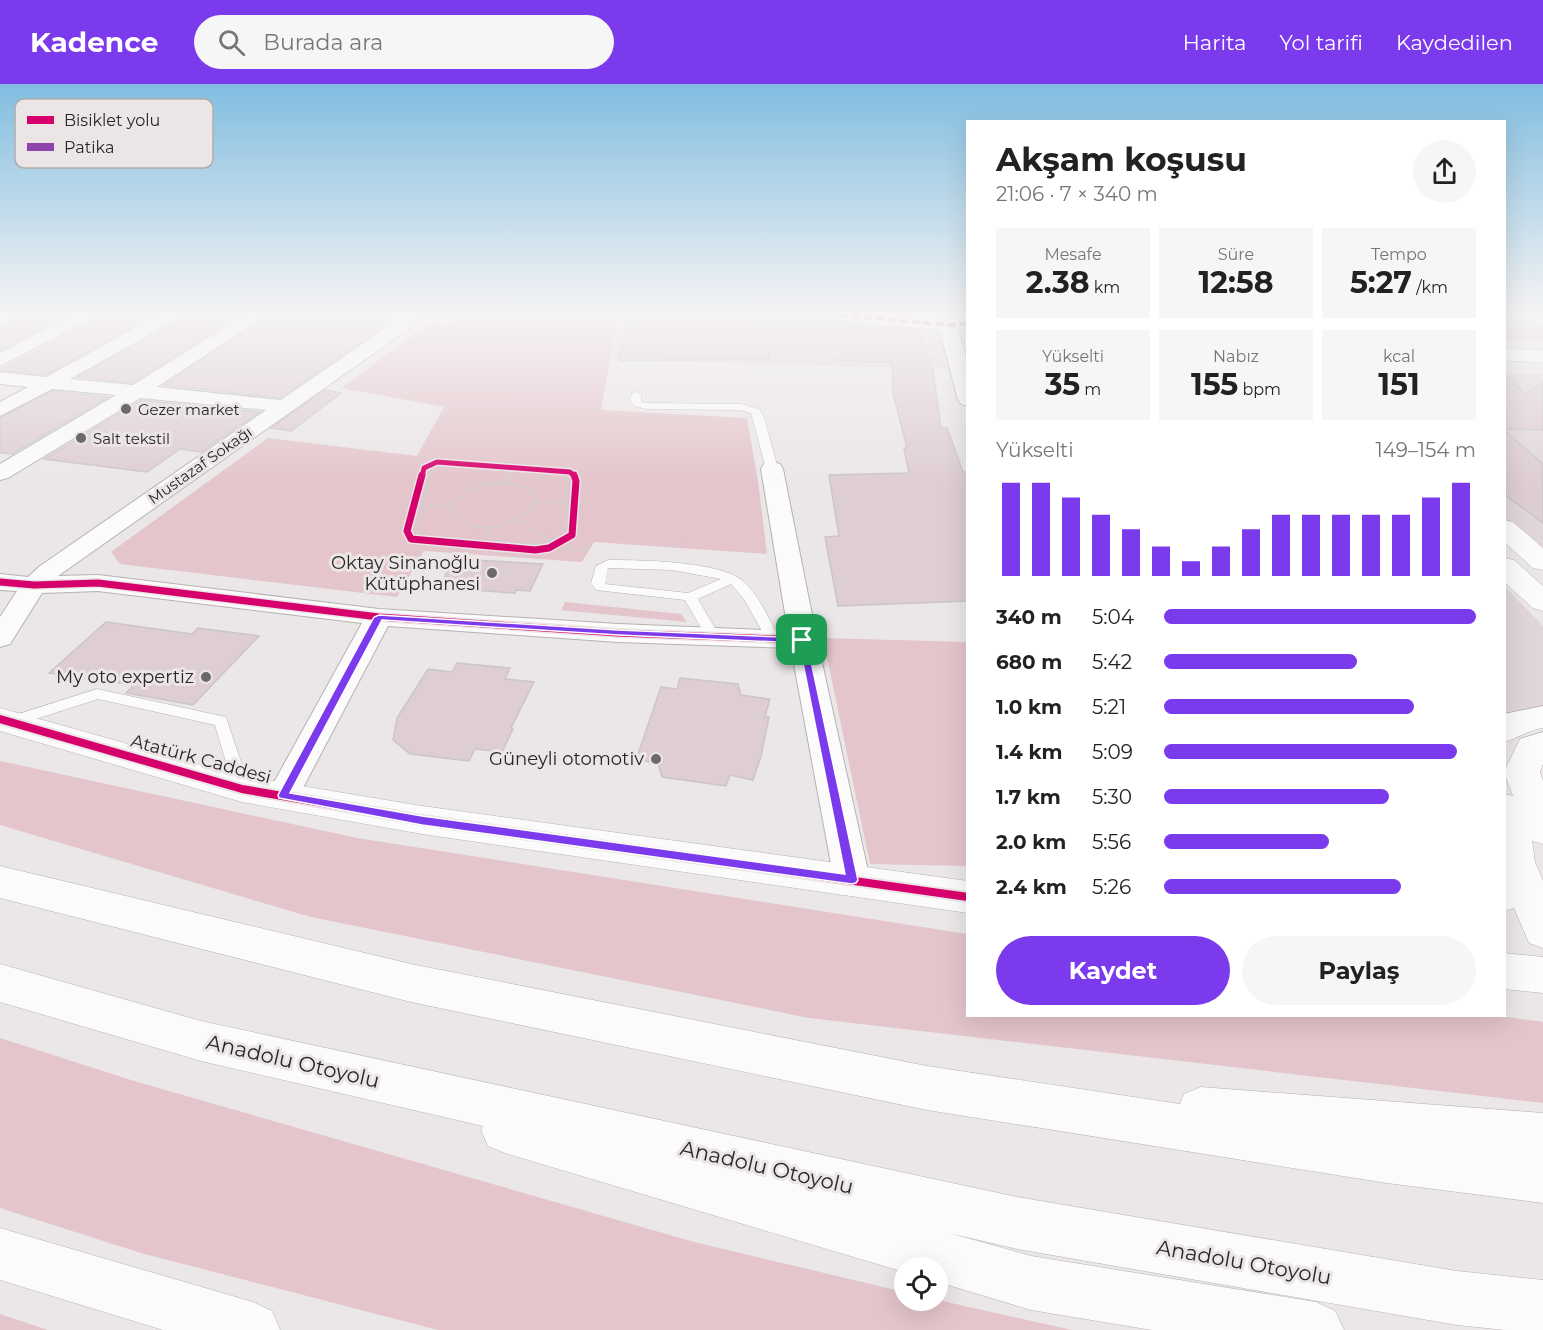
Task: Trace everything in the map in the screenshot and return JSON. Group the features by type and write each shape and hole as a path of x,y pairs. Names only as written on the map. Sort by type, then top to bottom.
{"main road":[{"path":"1506,530 1543,562"},
{"path":"1506,568 1543,602"},
{"path":"1506,729 1512,724 1531,717 1543,717"},
{"name":"Atatürk Caddesi","path":"5,721 242,789 422,820 966,897"},
{"path":"1543,744 1532,748 1522,772 1543,830"},
{"path":"1506,828 1511,881 1543,931"},
{"path":"0,882 411,983 927,1088 1387,1159 1543,1178"},
{"path":"1506,971 1543,975"},
{"name":"Anadolu Otoyolu","path":"0,984 201,1041 1017,1223 1457,1298 1543,1307"},
{"path":"201,1041 1031,1283 1316,1330"},
{"path":"927,1088 1543,1137"},
{"path":"0,1254 253,1330"}],"street":[{"path":"0,410 70,370"},
{"path":"0,473 170,370"},
{"name":"Mustazaf Sokağı","path":"0,638 34,585 49,571 336,370"},
{"path":"960,370 966,392"},
{"path":"0,378 284,406"},
{"path":"772,469 802,640 852,880"},
{"path":"0,582 34,585 98,583 379,617 713,637 802,640"},
{"path":"283,795 379,617"}],"lane":[{"path":"636,395 636,402 643,406 741,407 755,411 759,417 772,469"},
{"path":"732,579 690,597 601,587 598,583 602,566 620,564 719,574 732,579 757,609 773,639"},
{"path":"690,597 713,637"},
{"path":"5,721 96,694 221,721 242,789"}],"path":[{"path":"418,506 409,535 482,544 535,550 572,535 571,502 567,477 559,474 512,469 437,462 429,464 424,468 418,506 414,528 419,536 482,544"},
{"path":"512,469 570,472 574,474 576,481"},
{"path":"506,483 512,469"},
{"path":"418,506 452,505 465,492 477,487 506,483 527,488 534,493 536,503 529,514 518,520 489,527 465,523 456,518 452,512 452,505"},
{"path":"571,502 576,491"},
{"path":"536,503 590,501"},
{"path":"518,520 563,548 595,550 589,565 602,566"},
{"path":"482,544 489,527"}],"shaded area":[{"path":"366,370 608,370 601,410 747,418 767,554 594,542 582,562 424,551 397,597 120,564 111,552 268,438 417,456 444,407 342,388"},
{"path":"948,370 966,370 966,400"},
{"path":"1506,373 1543,374 1543,552 1506,519"},
{"path":"1506,588 1543,626 1543,713 1506,716"},
{"path":"565,602 681,614 687,622 561,610"},
{"path":"823,638 966,642 966,866 870,864"},
{"path":"0,761 357,838 966,934 966,1017 1506,1017 1543,1022 1543,1103 809,1018 311,917 0,825"},
{"path":"0,1038 134,1081 694,1242 894,1290 894,1311 948,1311 948,1302 1072,1330 438,1330 141,1253 0,1208"},
{"path":"0,1314 48,1330 0,1330"}],"building":[{"path":"1,370 55,370 46,375"},
{"path":"89,370 153,370 132,383 77,377"},
{"path":"186,370 321,370 280,398 164,385"},
{"path":"892,370 933,370 941,428 947,428 963,472 966,472 966,601 838,606 825,537 839,536 829,475 909,473 904,448 907,448 893,393"},
{"path":"1506,376 1525,394 1543,383 1543,430 1506,429"},
{"path":"325,390 341,393 291,431 271,428"},
{"path":"52,391 109,397 12,454 0,453 0,418"},
{"path":"141,400 260,412 201,452 180,449 147,472 44,459"},
{"path":"1506,432 1543,464 1543,523 1506,495"},
{"name":"Oktay Sinanoğlu Kütüphanesi","path":"456,559 543,564 530,591 516,590 515,593 447,588 450,583 441,582"},
{"path":"106,622 192,634 198,628 259,636 193,705 126,693 134,685 49,673"},
{"path":"457,663 510,668 505,679 534,682 502,752 475,749 469,761 410,754 393,740 397,718 428,669 452,672"},
{"path":"680,678 738,684 741,695 770,699 765,716 769,717 761,756 753,780 730,775 726,786 662,777 658,763 636,760 661,687 677,689"}],"cycle path":[{"path":"437,462 574,474 576,481 572,535 549,548 535,550 411,539 407,531 424,468 437,462"},
{"path":"0,582 34,585 98,583 379,617 618,633 803,640"},
{"path":"0,719 242,789 422,820 966,897"}],"place":[{"name":"Gezer market","path":"126,409"},
{"name":"Salt tekstil","path":"81,438"},
{"name":"Oktay Sinanoğlu Kütüphanesi","path":"492,573"},
{"name":"My oto expertiz","path":"206,677"},
{"name":"Güneyli otomotiv","path":"656,759"}],"route":[{"path":"379,617 618,633 802,640 852,880 422,820 283,795 379,617"}]}
